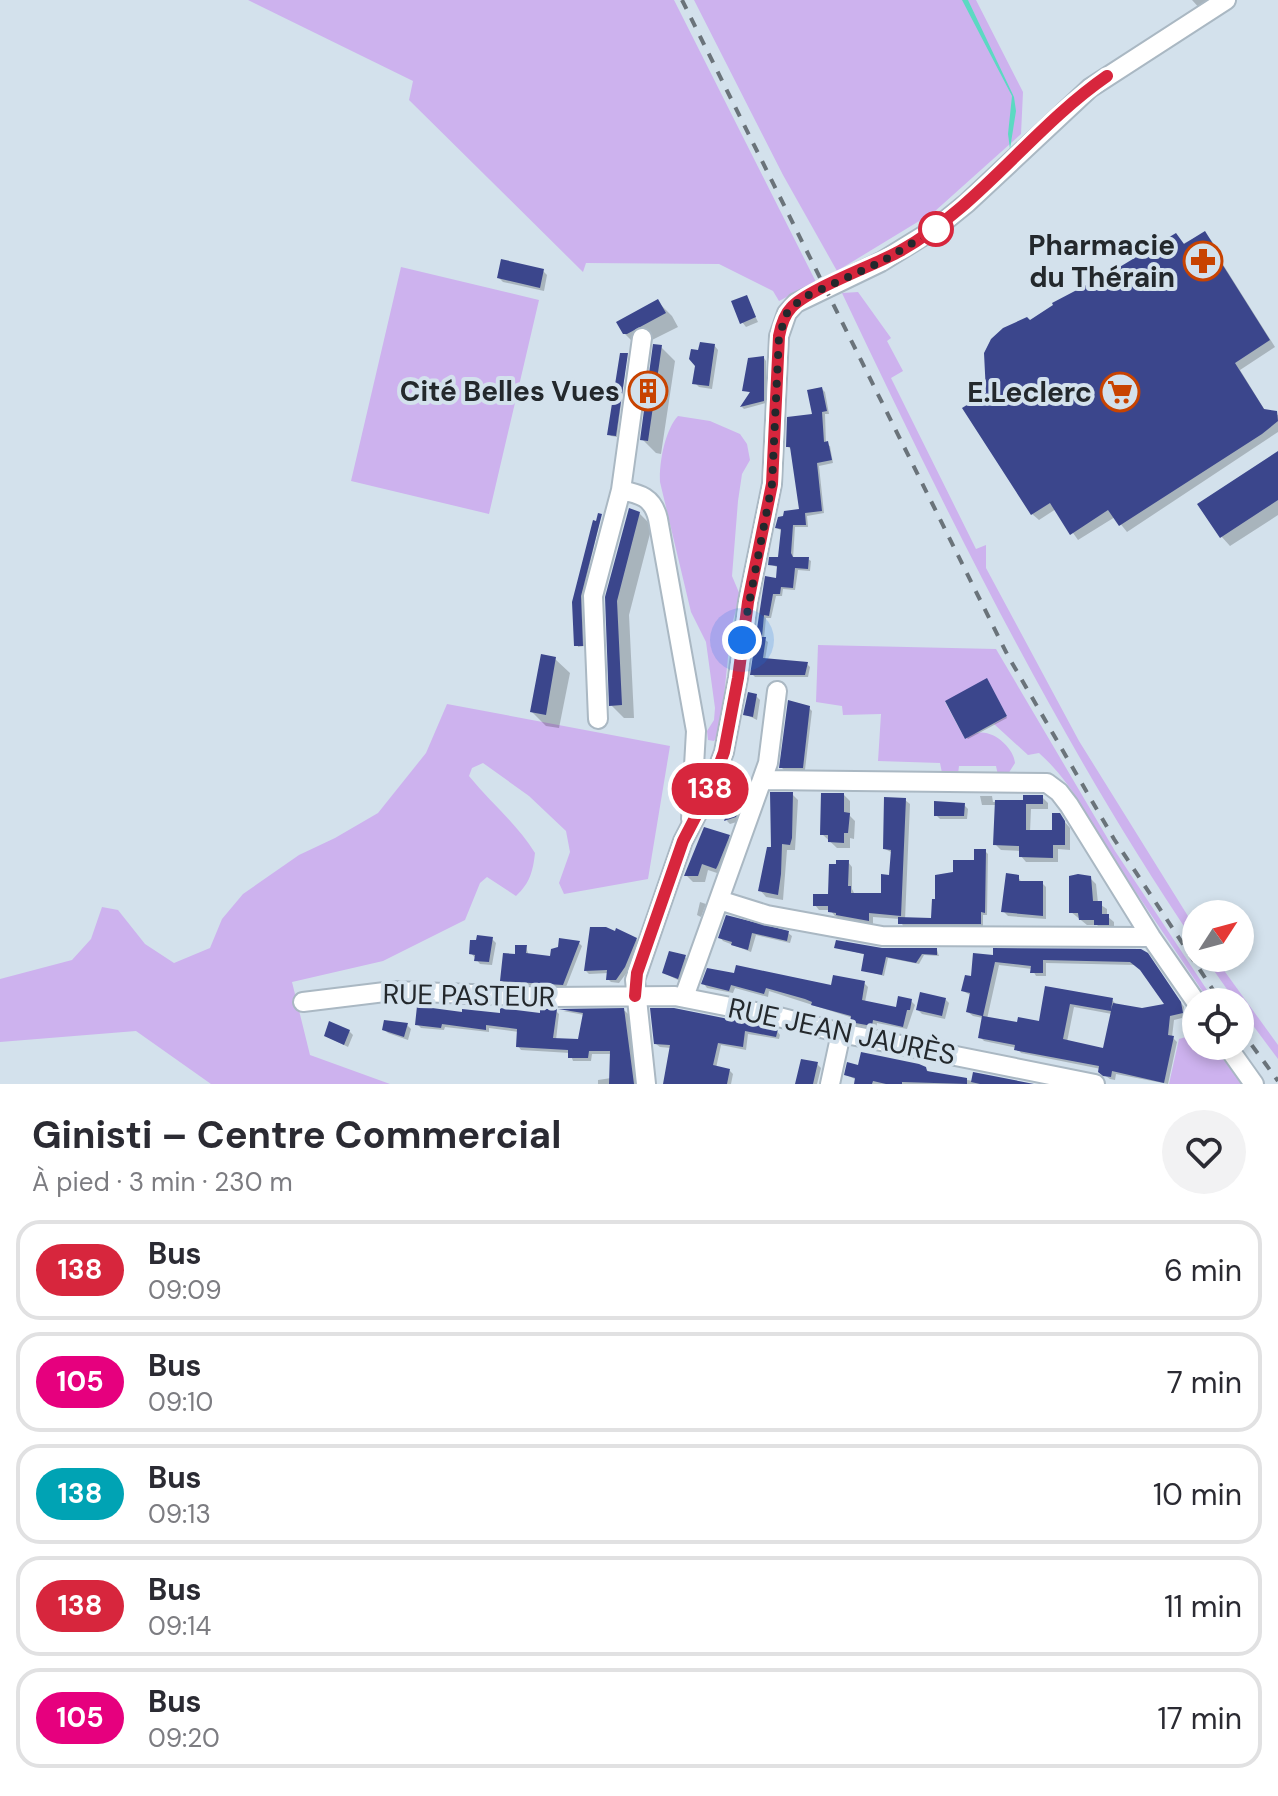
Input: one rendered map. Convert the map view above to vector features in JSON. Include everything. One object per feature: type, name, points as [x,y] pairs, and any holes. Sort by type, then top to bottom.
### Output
[{"type":"street","points":[[646,1084],[635,996],[637,973],[691,822],[720,764],[772,484],[779,336],[787,313],[802,298],[881,262],[947,221],[1071,105],[1107,76],[1226,0]]},
{"type":"street","points":[[598,719],[592,604],[621,490],[642,338]]},
{"type":"street","points":[[621,490],[645,496],[653,505],[658,519],[696,731],[691,822]]},
{"type":"street","points":[[684,997],[770,755],[777,691]]},
{"type":"street","points":[[762,780],[1042,782],[1053,786],[1069,805],[1186,988]]},
{"type":"street","points":[[719,900],[767,915],[882,936],[1151,937]]},
{"type":"street","name":"RUE PASTEUR","points":[[303,1002],[401,990],[550,997],[635,996]]},
{"type":"street","name":"RUE JEAN JAURÈS","points":[[635,996],[684,997],[841,1033],[1095,1084]]},
{"type":"street","points":[[830,1084],[841,1033]]},
{"type":"street","points":[[1237,1060],[1254,1084]]},
{"type":"shaded area","points":[[248,0],[674,0],[816,282],[779,301],[773,291],[719,264],[586,263],[583,272],[409,100],[413,81]]},
{"type":"shaded area","points":[[694,0],[976,0],[1023,92],[1021,134],[934,212],[837,271],[783,175]]},
{"type":"shaded area","points":[[962,0],[968,0],[1014,97],[1016,111],[1010,149],[1008,134],[1012,96]]},
{"type":"shaded area","points":[[401,267],[539,300],[489,514],[351,481]]},
{"type":"shaded area","points":[[858,292],[891,338],[887,341],[903,371],[891,378],[976,549],[986,545],[986,568],[1079,741],[1182,907],[1182,923],[1051,707],[922,460],[842,293]]},
{"type":"shaded area","points":[[678,416],[710,421],[740,434],[747,444],[750,460],[742,474],[732,576],[740,595],[731,628],[724,696],[718,735],[714,741],[708,740],[707,731],[714,720],[715,708],[706,642],[691,612],[660,482],[664,447]]},
{"type":"shaded area","points":[[818,645],[996,649],[1115,851],[1182,952],[1182,961],[1062,777],[1039,753],[1028,755],[994,724],[1007,716],[987,679],[945,702],[965,739],[976,733],[990,734],[1007,746],[1015,763],[1008,774],[998,775],[996,766],[959,766],[958,774],[942,773],[940,763],[878,761],[881,714],[843,715],[842,706],[816,702]]},
{"type":"shaded area","points":[[447,704],[670,746],[648,879],[564,894],[559,883],[570,852],[566,831],[529,796],[483,763],[472,768],[469,776],[535,853],[530,876],[521,891],[516,896],[487,877],[480,883],[465,920],[383,961],[292,982],[310,1055],[390,1084],[211,1084],[136,1031],[0,1042],[0,979],[72,960],[91,939],[102,907],[118,910],[145,944],[174,963],[210,948],[222,919],[243,894],[299,855],[378,813],[426,753]]},
{"type":"shaded area","points":[[1190,972],[1195,972],[1206,988],[1200,988]]},
{"type":"shaded area","points":[[1215,972],[1225,972],[1237,988],[1226,988]]},
{"type":"shaded area","points":[[1254,1012],[1278,1045],[1278,1059],[1254,1027]]},
{"type":"shaded area","points":[[1182,1038],[1182,1060],[1224,1060],[1242,1084],[1169,1084],[1179,1039]]},
{"type":"building","name":"E.Leclerc","points":[[1205,231],[1215,247],[1212,248],[1270,340],[1235,363],[1264,409],[1277,411],[1278,421],[1119,526],[1108,510],[1070,535],[1050,503],[1031,515],[962,408],[986,393],[984,353],[991,339],[1003,328],[1027,317],[1030,320],[1052,303],[1176,233],[1184,244]]},
{"type":"building","points":[[501,259],[544,269],[540,288],[497,278]]},
{"type":"building","points":[[747,295],[756,317],[740,324],[731,301]]},
{"type":"building","name":"Cité Belles Vues","points":[[658,299],[666,313],[623,334],[616,322]]},
{"type":"building","points":[[700,342],[715,344],[709,386],[692,384],[695,366],[689,359],[691,349],[698,350]]},
{"type":"building","points":[[653,344],[662,345],[648,441],[640,440]]},
{"type":"building","points":[[620,353],[628,353],[616,436],[607,435]]},
{"type":"building","points":[[764,356],[764,401],[740,407],[750,392],[742,391],[748,358]]},
{"type":"building","points":[[822,387],[827,411],[822,412],[824,442],[828,441],[832,460],[817,463],[822,511],[805,513],[806,525],[793,525],[791,553],[793,557],[809,557],[808,569],[795,568],[793,588],[781,587],[780,594],[773,594],[769,616],[764,615],[762,637],[766,637],[763,658],[808,662],[805,675],[750,675],[765,576],[776,578],[777,566],[768,565],[769,557],[778,557],[781,529],[775,528],[778,517],[783,516],[784,511],[799,509],[790,447],[786,447],[787,417],[812,414],[807,390]]},
{"type":"building","points":[[1278,451],[1278,500],[1220,538],[1197,504]]},
{"type":"building","points":[[629,508],[640,512],[617,601],[622,705],[609,706],[605,597]]},
{"type":"building","points":[[598,513],[602,514],[581,596],[583,646],[574,646],[572,602],[593,520],[596,521]]},
{"type":"building","points":[[541,654],[556,657],[546,715],[530,712]]},
{"type":"building","points":[[987,678],[1007,716],[965,739],[945,701]]},
{"type":"building","points":[[748,692],[757,694],[753,717],[743,715]]},
{"type":"building","points":[[788,700],[810,706],[803,768],[779,768]]},
{"type":"building","points":[[735,790],[745,793],[736,817],[724,821]]},
{"type":"building","points":[[770,792],[793,792],[792,838],[790,845],[782,844],[778,895],[758,891],[767,847],[771,847]]},
{"type":"building","points":[[821,793],[844,793],[844,812],[850,813],[844,843],[828,842],[828,835],[820,835]]},
{"type":"building","points":[[1023,795],[1043,795],[1043,804],[1026,804],[1026,830],[1052,830],[1052,813],[1060,813],[1065,821],[1065,845],[1053,845],[1053,858],[1019,857],[1019,846],[993,845],[995,800],[1023,800]]},
{"type":"building","points":[[884,797],[906,798],[901,916],[869,913],[869,921],[836,915],[828,912],[828,906],[813,906],[813,894],[828,894],[829,864],[836,864],[836,860],[849,860],[848,886],[851,886],[851,893],[881,893],[881,874],[889,875],[891,850],[883,849]]},
{"type":"building","points":[[934,801],[965,803],[964,816],[934,816]]},
{"type":"building","points":[[704,827],[730,835],[718,865],[716,869],[702,864],[698,876],[684,876]]},
{"type":"building","points":[[974,849],[986,849],[985,913],[981,912],[981,924],[898,924],[898,917],[931,918],[935,875],[953,872],[953,860],[974,860]]},
{"type":"building","points":[[1006,873],[1019,875],[1019,881],[1043,881],[1043,916],[1001,912]]},
{"type":"building","points":[[1069,876],[1091,876],[1093,901],[1102,901],[1102,914],[1109,914],[1109,925],[1094,925],[1094,920],[1079,920],[1078,913],[1069,913]]},
{"type":"building","points":[[726,915],[789,931],[787,941],[752,933],[748,950],[731,945],[732,942],[718,938]]},
{"type":"building","points":[[590,927],[606,927],[615,931],[616,928],[637,938],[616,980],[606,980],[607,970],[584,971]]},
{"type":"building","points":[[477,935],[493,937],[489,962],[474,961],[475,955],[469,954],[470,940],[476,940]]},
{"type":"building","points":[[559,938],[580,941],[563,985],[500,981],[503,953],[515,954],[515,945],[527,945],[526,953],[550,956],[551,949],[558,947]]},
{"type":"building","points":[[836,940],[882,948],[937,948],[937,955],[922,954],[916,963],[886,957],[882,975],[861,971],[864,954],[834,948]]},
{"type":"building","points":[[993,948],[1141,949],[1148,953],[1182,1008],[1182,1013],[1170,1016],[1168,1035],[1174,1036],[1164,1083],[1112,1071],[1111,1077],[1103,1076],[1098,1072],[1099,1066],[1014,1050],[1015,1045],[978,1038],[982,1016],[966,1012],[970,993],[961,991],[965,975],[971,976],[973,953],[993,955]],"holes":[[[1043,960],[1130,962],[1140,970],[1164,1004],[1142,1008],[1113,1003],[1111,1010],[1113,998],[1045,986],[1039,1021],[1018,1017],[1017,1022],[983,1016],[995,962],[1031,966],[1030,973],[1043,973]],[[1070,1004],[1111,1011],[1103,1048],[1063,1039]]]},
{"type":"building","points":[[669,951],[686,955],[678,979],[662,973]]},
{"type":"building","points":[[736,965],[831,985],[833,975],[865,981],[862,1000],[896,1007],[898,996],[912,999],[910,1010],[907,1010],[903,1027],[873,1020],[872,1026],[850,1022],[851,1016],[766,988],[764,994],[731,985],[729,991],[701,984],[707,968],[734,973]]},
{"type":"building","points":[[920,992],[946,998],[942,1016],[916,1010]]},
{"type":"building","points":[[417,1006],[500,1013],[500,1008],[540,1013],[540,1009],[557,1009],[553,1038],[578,1039],[583,1013],[558,1009],[624,1008],[634,1084],[609,1084],[610,1051],[589,1051],[588,1058],[568,1058],[568,1050],[516,1047],[517,1029],[486,1025],[486,1030],[442,1024],[441,1028],[415,1025]]},
{"type":"building","points":[[650,1008],[674,1008],[778,1029],[776,1037],[745,1031],[743,1047],[718,1043],[713,1065],[730,1069],[727,1084],[663,1084],[670,1045],[654,1044]]},
{"type":"building","points":[[384,1020],[408,1023],[404,1037],[382,1030]]},
{"type":"building","points":[[329,1021],[350,1030],[344,1045],[324,1036]]},
{"type":"building","points":[[861,1052],[919,1064],[927,1071],[967,1078],[967,1084],[886,1084],[873,1081],[872,1084],[854,1084],[855,1078],[844,1075],[847,1062],[858,1065]]},
{"type":"building","points":[[801,1059],[818,1062],[813,1084],[795,1084]]},
{"type":"building","points":[[973,1072],[1034,1084],[980,1084],[971,1082]]},
{"type":"railway","points":[[682,0],[1008,656],[1114,839],[1212,988]]},
{"type":"railway","points":[[1254,1048],[1278,1081]]},
{"type":"bus line","name":"138","points":[[635,996],[637,973],[683,841],[711,787],[724,752],[738,678],[743,628],[772,484],[779,336],[787,313],[802,298],[881,262],[947,221],[1071,105],[1107,76]]},
{"type":"place","name":"Pharmacie du Thérain","points":[[1203,261]]},
{"type":"place","name":"Cité Belles Vues","points":[[648,391]]},
{"type":"place","name":"E.Leclerc","points":[[1120,392]]},
{"type":"route","points":[[742,640],[772,484],[779,336],[787,313],[802,298],[881,262],[936,229]]}]
